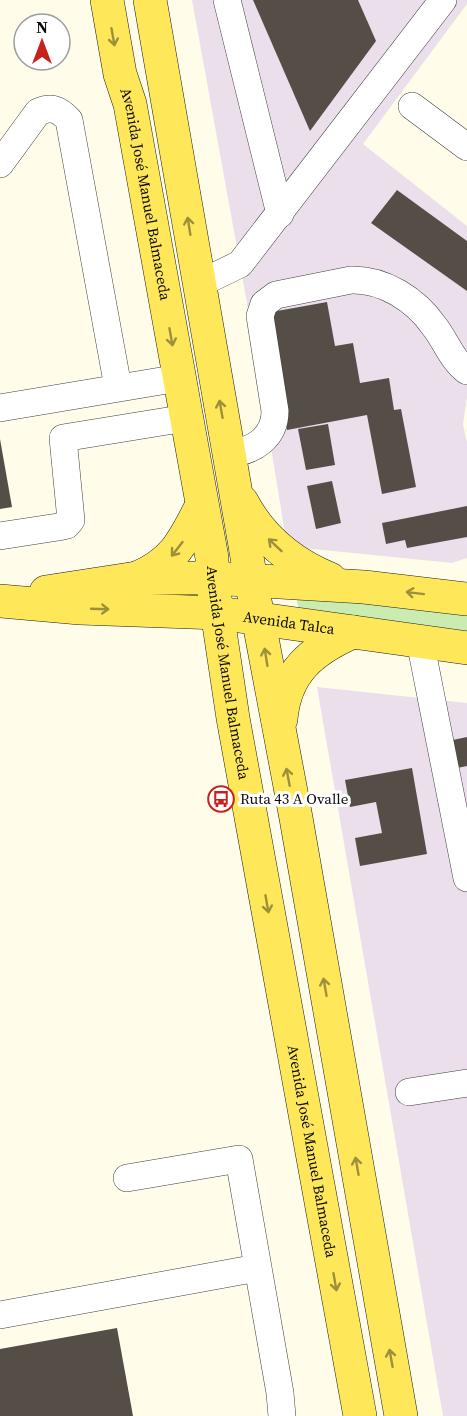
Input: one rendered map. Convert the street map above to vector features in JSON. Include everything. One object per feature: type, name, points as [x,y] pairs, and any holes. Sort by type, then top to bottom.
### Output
[{"type":"main road","name":"Avenida José Manuel Balmaceda","points":[[107,0],[120,74],[130,104],[212,558],[212,578],[224,665],[360,1416]]},
{"type":"main road","points":[[150,0],[236,488],[250,580],[280,735],[401,1416]]},
{"type":"main road","points":[[160,55],[169,0]]},
{"type":"main road","points":[[236,488],[254,522],[282,551],[304,567],[328,579],[364,587]]},
{"type":"main road","points":[[137,578],[163,564],[174,554],[183,542],[202,505]]},
{"type":"main road","name":"Avenida Talca","points":[[0,600],[137,578],[212,578],[364,587],[467,599]]},
{"type":"main road","name":"Avenida Talca","points":[[0,600],[80,608],[162,610],[258,617],[353,633],[467,648]]},
{"type":"main road","points":[[162,610],[189,628],[224,665]]},
{"type":"main road","points":[[280,735],[284,698],[289,683],[298,670],[323,647],[353,633]]},
{"type":"street","points":[[227,0],[280,214]]},
{"type":"street","points":[[199,284],[240,264],[443,0]]},
{"type":"street","points":[[412,106],[466,145]]},
{"type":"street","points":[[0,164],[38,112],[50,108],[57,110],[69,120],[118,387]]},
{"type":"street","points":[[229,453],[248,450],[256,446],[270,433],[273,424],[275,411],[260,316],[264,304],[276,295],[351,280],[372,281],[380,284],[404,297],[422,312],[435,326],[454,358],[467,371]]},
{"type":"street","points":[[0,408],[178,378]]},
{"type":"street","points":[[0,536],[67,525],[71,520],[63,438],[186,418]]},
{"type":"street","points":[[420,642],[467,878]]},
{"type":"street","points":[[409,1092],[467,1083]]},
{"type":"street","points":[[127,1178],[239,1159],[280,1393],[282,1416]]},
{"type":"street","points":[[0,1315],[257,1268]]},
{"type":"shaded area","points":[[192,0],[467,0],[467,4],[363,144],[467,226],[467,397],[463,424],[467,443],[467,558],[452,563],[303,548],[285,533],[247,303]]},
{"type":"shaded area","points":[[317,687],[467,703],[467,1416],[443,1416]]},
{"type":"green space","points":[[296,597],[467,612],[467,631],[299,611]]},
{"type":"building","points":[[253,0],[358,0],[376,41],[310,131]]},
{"type":"building","points":[[397,190],[467,241],[467,291],[371,223]]},
{"type":"building","points":[[327,302],[335,346],[353,343],[360,383],[389,378],[394,410],[401,409],[416,487],[382,494],[367,415],[287,430],[266,313]]},
{"type":"building","points":[[328,424],[335,465],[306,470],[298,429]]},
{"type":"building","points":[[0,439],[12,507],[0,509]]},
{"type":"building","points":[[332,481],[341,523],[316,529],[307,486]]},
{"type":"building","points":[[467,506],[467,537],[407,548],[405,540],[386,544],[382,523]]},
{"type":"building","points":[[467,737],[467,766],[452,769],[448,741]]},
{"type":"building","points":[[412,768],[427,854],[360,866],[355,838],[382,833],[376,802],[350,807],[345,780]]},
{"type":"building","points":[[117,1328],[133,1416],[0,1416],[0,1349]]},
{"type":"place","name":"Ruta 43 A Ovalle","points":[[221,799]]}]
